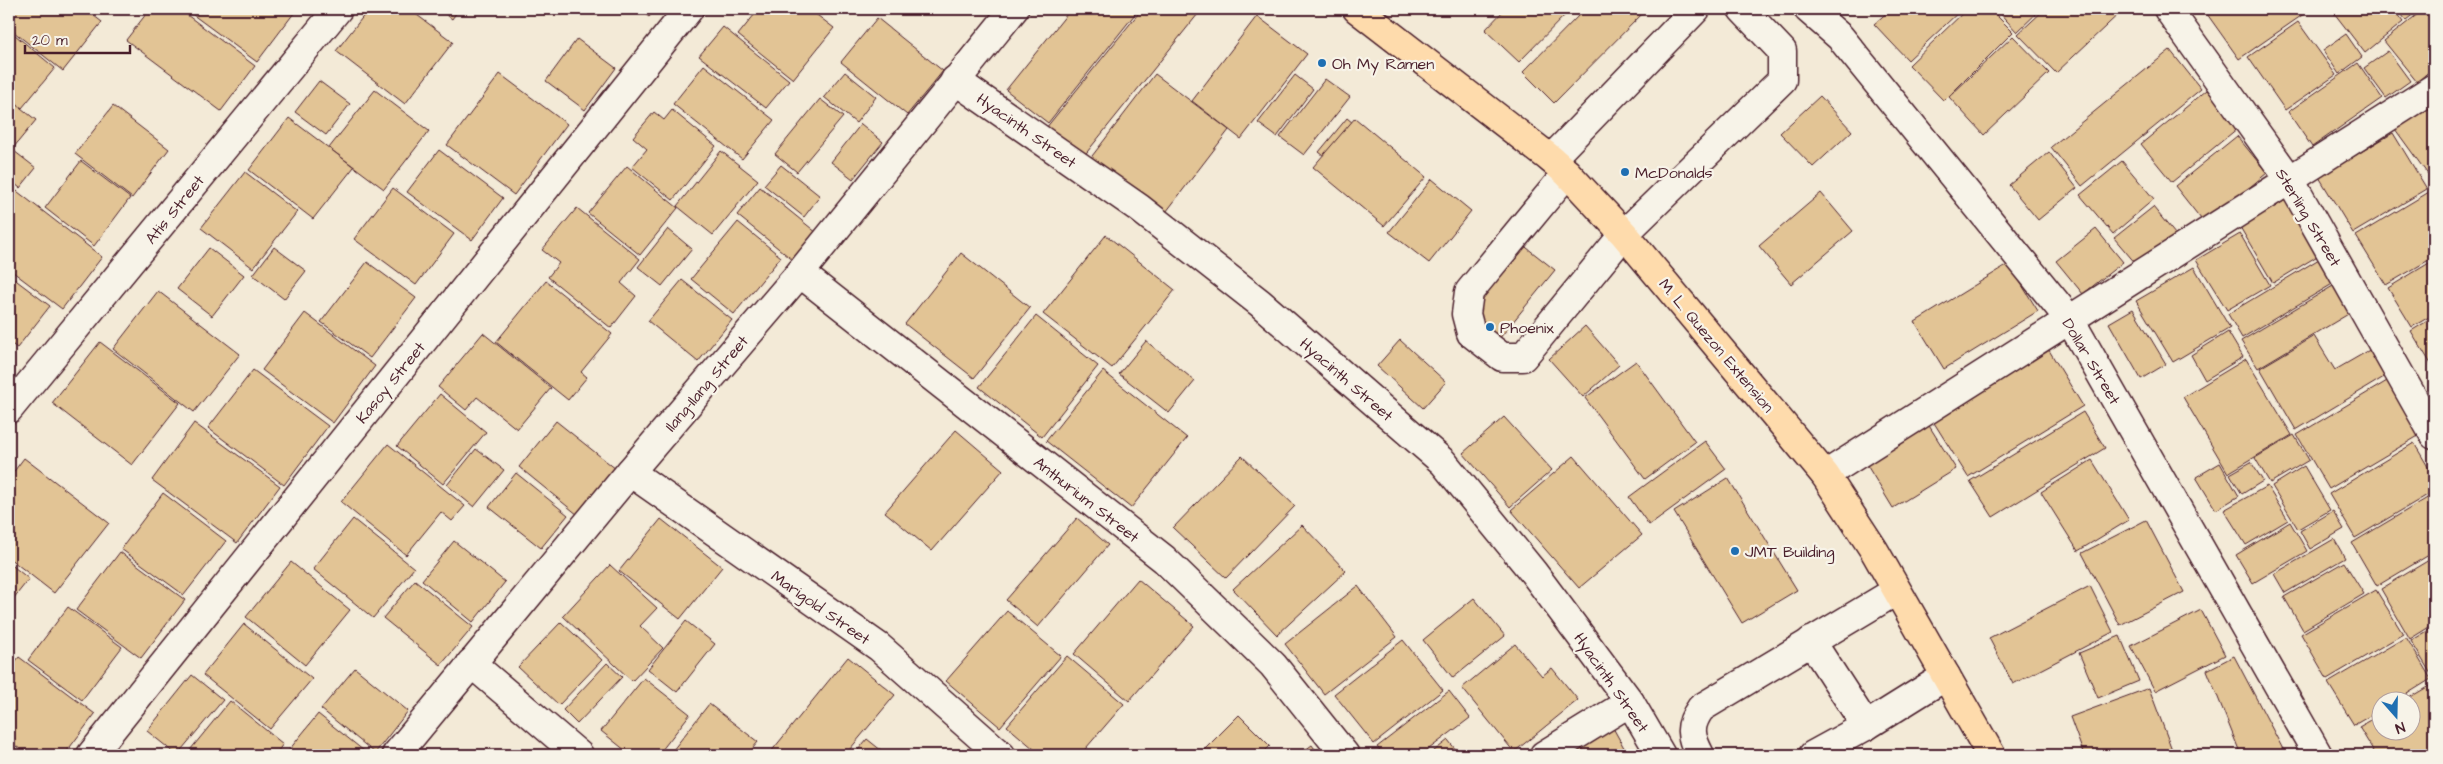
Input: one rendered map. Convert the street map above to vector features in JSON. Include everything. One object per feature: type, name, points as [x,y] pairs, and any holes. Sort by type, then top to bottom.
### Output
[{"type":"main road","name":"M. L. Quezon Extension","points":[[1357,9],[1559,166],[1624,234],[1825,475],[1874,550],[1991,755]]},
{"type":"street","name":"Atis Street","points":[[9,410],[338,9]]},
{"type":"street","name":"Kasoy Street","points":[[91,755],[689,9]]},
{"type":"street","name":"Ilang-Ilang Street","points":[[396,755],[630,472],[800,273],[1014,9]]},
{"type":"street","points":[[1696,9],[1559,166],[1469,292],[1466,314],[1471,332],[1502,357],[1523,357],[1624,234],[1782,80],[1782,52],[1742,9]]},
{"type":"street","name":"Dollar Street","points":[[1808,9],[1840,37],[2070,320],[2318,755]]},
{"type":"street","name":"Sterling Street","points":[[2168,9],[2290,180],[2434,435]]},
{"type":"street","name":"Hyacinth Street","points":[[955,80],[1138,208],[1260,303],[1443,462],[1533,572],[1630,702],[1661,755]]},
{"type":"street","points":[[1825,475],[2434,88]]},
{"type":"street","name":"Anthurium Street","points":[[800,273],[1164,559],[1273,665],[1344,755]]},
{"type":"street","name":"Marigold Street","points":[[630,472],[879,647],[1001,755]]},
{"type":"street","points":[[1700,755],[1692,740],[1692,721],[1701,708],[1896,591]]},
{"type":"street","points":[[1811,642],[1866,726]]},
{"type":"street","points":[[471,663],[579,755]]},
{"type":"street","points":[[1813,755],[1866,726],[1946,676]]},
{"type":"street","points":[[1544,755],[1630,702]]},
{"type":"building","points":[[9,9],[85,9],[102,22],[63,71],[9,28]]},
{"type":"building","points":[[150,9],[179,9],[255,66],[221,111],[126,40]]},
{"type":"building","points":[[185,9],[297,9],[257,62]]},
{"type":"building","points":[[369,9],[409,9],[453,42],[405,104],[336,51]]},
{"type":"building","points":[[439,9],[459,9],[452,19]]},
{"type":"building","points":[[639,9],[656,9],[649,17]]},
{"type":"building","points":[[759,9],[809,9],[834,28],[793,79],[738,35]]},
{"type":"building","points":[[1071,9],[1139,9],[1048,123],[1006,90]]},
{"type":"building","points":[[1142,9],[1202,9],[1083,157],[1046,128]]},
{"type":"building","points":[[1505,9],[1571,9],[1519,62],[1485,30]]},
{"type":"building","points":[[1585,9],[1647,9],[1554,103],[1523,72]]},
{"type":"building","points":[[1891,9],[1962,9],[1908,60],[1874,24]]},
{"type":"building","points":[[1967,9],[1990,9],[2013,32],[1944,101],[1909,65]]},
{"type":"building","points":[[1996,9],[2041,9],[2017,32]]},
{"type":"building","points":[[2045,9],[2124,9],[2056,73],[2018,34]]},
{"type":"building","points":[[2215,9],[2311,9],[2239,59],[2207,14]]},
{"type":"building","points":[[2331,9],[2393,9],[2403,22],[2365,53]]},
{"type":"building","points":[[2397,9],[2420,9],[2406,20]]},
{"type":"building","points":[[2424,9],[2434,9],[2434,67],[2417,82],[2384,41]]},
{"type":"building","points":[[1257,16],[1307,54],[1241,139],[1192,101]]},
{"type":"building","points":[[877,18],[943,71],[907,115],[841,62]]},
{"type":"building","points":[[2298,22],[2336,75],[2285,110],[2248,57]]},
{"type":"building","points":[[723,27],[789,80],[766,108],[699,56]]},
{"type":"building","points":[[9,30],[55,68],[22,108],[9,97]]},
{"type":"building","points":[[2346,34],[2362,57],[2339,74],[2323,50]]},
{"type":"building","points":[[2013,36],[2049,73],[1984,135],[1949,97]]},
{"type":"building","points":[[577,39],[616,68],[585,110],[546,81]]},
{"type":"building","points":[[2170,50],[2201,89],[2082,186],[2051,147]]},
{"type":"building","points":[[2388,51],[2410,81],[2386,98],[2364,68]]},
{"type":"building","points":[[2358,63],[2382,98],[2312,147],[2288,112]]},
{"type":"building","points":[[704,65],[774,120],[742,159],[673,104]]},
{"type":"building","points":[[845,72],[876,97],[856,123],[824,97]]},
{"type":"building","points":[[500,74],[567,124],[514,195],[447,145]]},
{"type":"building","points":[[1155,74],[1229,130],[1163,216],[1089,160]]},
{"type":"building","points":[[1295,75],[1313,89],[1277,137],[1258,123]]},
{"type":"building","points":[[1325,79],[1350,97],[1304,155],[1280,137]]},
{"type":"building","points":[[319,81],[350,104],[326,135],[295,112]]},
{"type":"building","points":[[375,90],[429,131],[384,189],[329,148]]},
{"type":"building","points":[[2207,90],[2238,128],[2172,182],[2141,144]]},
{"type":"building","points":[[1820,96],[1852,131],[1813,167],[1780,133]]},
{"type":"building","points":[[820,99],[843,117],[797,172],[775,154]]},
{"type":"building","points":[[2434,101],[2434,179],[2432,180],[2395,129]]},
{"type":"building","points":[[16,104],[36,120],[9,153],[9,112]]},
{"type":"building","points":[[113,106],[169,149],[132,198],[75,154]]},
{"type":"building","points":[[672,110],[716,146],[673,200],[632,167],[647,149],[633,137],[654,112],[664,120]]},
{"type":"building","points":[[289,118],[354,167],[313,219],[249,170]]},
{"type":"building","points":[[1347,118],[1366,134],[1338,167],[1319,152]]},
{"type":"building","points":[[1355,118],[1426,177],[1384,226],[1313,167]]},
{"type":"building","points":[[861,124],[883,142],[853,179],[831,162]]},
{"type":"building","points":[[2393,133],[2427,189],[2353,233],[2319,177]]},
{"type":"building","points":[[2237,136],[2267,173],[2205,224],[2175,186]]},
{"type":"building","points":[[439,150],[503,198],[472,240],[407,192]]},
{"type":"building","points":[[14,151],[36,168],[20,188],[9,179],[9,157]]},
{"type":"building","points":[[721,151],[758,180],[713,235],[677,206]]},
{"type":"building","points":[[2049,152],[2077,188],[2038,220],[2009,185]]},
{"type":"building","points":[[81,161],[130,198],[94,246],[45,208]]},
{"type":"building","points":[[2122,161],[2154,199],[2113,234],[2080,195]]},
{"type":"building","points":[[781,165],[820,196],[804,217],[764,185]]},
{"type":"building","points":[[627,166],[678,208],[640,255],[588,213]]},
{"type":"building","points":[[245,172],[297,212],[253,268],[201,228]]},
{"type":"building","points":[[1432,179],[1471,211],[1429,263],[1389,232]]},
{"type":"building","points":[[9,185],[102,257],[62,309],[9,269]]},
{"type":"building","points":[[760,187],[817,233],[794,261],[737,215]]},
{"type":"building","points":[[393,188],[454,234],[416,285],[354,239]]},
{"type":"building","points":[[2434,189],[2434,257],[2386,285],[2356,236]]},
{"type":"building","points":[[1821,193],[1853,231],[1791,284],[1759,246]]},
{"type":"building","points":[[2291,197],[2324,252],[2273,283],[2240,227]]},
{"type":"building","points":[[2153,207],[2180,240],[2142,271],[2114,238]]},
{"type":"building","points":[[577,208],[640,259],[621,283],[636,296],[611,328],[548,277],[559,263],[542,250]]},
{"type":"building","points":[[738,222],[781,257],[734,314],[691,279]]},
{"type":"building","points":[[668,229],[692,249],[662,286],[638,267]]},
{"type":"building","points":[[2096,229],[2123,262],[2083,294],[2056,261]]},
{"type":"building","points":[[2240,234],[2270,285],[2227,310],[2196,260]]},
{"type":"building","points":[[1106,235],[1175,290],[1112,368],[1043,314]]},
{"type":"building","points":[[1522,244],[1555,270],[1499,339],[1466,313]]},
{"type":"building","points":[[274,247],[306,271],[284,299],[253,275]]},
{"type":"building","points":[[209,248],[244,275],[212,316],[177,289]]},
{"type":"building","points":[[961,253],[1030,308],[974,378],[905,324]]},
{"type":"building","points":[[2324,256],[2339,280],[2242,338],[2228,314]]},
{"type":"building","points":[[2434,260],[2434,314],[2412,327],[2388,288]]},
{"type":"building","points":[[367,262],[416,298],[370,358],[321,322]]},
{"type":"building","points":[[2009,264],[2038,311],[1944,369],[1915,322]]},
{"type":"building","points":[[2194,267],[2230,328],[2173,362],[2136,301]]},
{"type":"building","points":[[9,275],[50,306],[17,348],[9,342]]},
{"type":"building","points":[[682,280],[732,320],[698,362],[648,321]]},
{"type":"building","points":[[546,281],[612,334],[581,372],[587,377],[568,400],[496,342]]},
{"type":"building","points":[[2333,286],[2350,313],[2258,368],[2241,341]]},
{"type":"building","points":[[158,291],[240,354],[194,412],[113,349]]},
{"type":"building","points":[[2133,309],[2166,364],[2141,379],[2109,323]]},
{"type":"building","points":[[305,313],[375,366],[333,423],[262,370]]},
{"type":"building","points":[[1036,316],[1098,366],[1042,437],[979,387]]},
{"type":"building","points":[[2434,317],[2434,369],[2411,331]]},
{"type":"building","points":[[1585,326],[1619,365],[1583,397],[1549,359]]},
{"type":"building","points":[[2228,332],[2243,357],[2205,380],[2191,355]]},
{"type":"building","points":[[483,333],[551,388],[517,429],[477,397],[466,410],[438,387]]},
{"type":"building","points":[[2314,336],[2335,370],[2373,348],[2389,374],[2296,430],[2260,368]]},
{"type":"building","points":[[1400,340],[1446,382],[1423,408],[1377,366]]},
{"type":"building","points":[[1146,341],[1195,381],[1169,413],[1119,374]]},
{"type":"building","points":[[100,342],[180,403],[132,465],[52,403]]},
{"type":"building","points":[[2047,347],[2083,406],[1968,477],[1931,418]]},
{"type":"building","points":[[2246,359],[2292,435],[2228,473],[2183,397]]},
{"type":"building","points":[[1636,361],[1695,442],[1645,479],[1585,398]]},
{"type":"building","points":[[253,370],[328,426],[284,485],[208,428]]},
{"type":"building","points":[[1103,371],[1187,438],[1131,508],[1046,441]]},
{"type":"building","points":[[2392,378],[2425,432],[2329,489],[2297,435]]},
{"type":"building","points":[[440,394],[486,432],[443,484],[397,446]]},
{"type":"building","points":[[2083,412],[2105,448],[1993,517],[1970,481]]},
{"type":"building","points":[[1504,417],[1552,470],[1510,507],[1463,453]]},
{"type":"building","points":[[556,421],[616,469],[578,515],[519,467]]},
{"type":"building","points":[[194,423],[280,486],[237,543],[152,480]]},
{"type":"building","points":[[1928,424],[1956,469],[1893,508],[1865,462]]},
{"type":"building","points":[[956,430],[1003,470],[932,551],[885,512]]},
{"type":"building","points":[[2294,435],[2309,460],[2270,483],[2255,458]]},
{"type":"building","points":[[1705,441],[1726,469],[1649,525],[1629,497]]},
{"type":"building","points":[[2414,443],[2434,477],[2434,491],[2355,538],[2329,494]]},
{"type":"building","points":[[388,444],[465,506],[452,521],[441,512],[406,555],[341,502]]},
{"type":"building","points":[[476,449],[504,470],[474,507],[447,485]]},
{"type":"building","points":[[1242,456],[1295,506],[1226,578],[1173,528]]},
{"type":"building","points":[[1574,456],[1642,535],[1579,588],[1511,510]]},
{"type":"building","points":[[24,458],[109,523],[54,593],[9,558],[9,478]]},
{"type":"building","points":[[2092,460],[2129,520],[2078,551],[2041,492]]},
{"type":"building","points":[[2251,462],[2263,481],[2242,494],[2230,474]]},
{"type":"building","points":[[2220,463],[2239,496],[2216,510],[2196,477]]},
{"type":"building","points":[[2304,466],[2330,510],[2298,529],[2272,486]]},
{"type":"building","points":[[516,473],[568,515],[541,548],[489,507]]},
{"type":"building","name":"JMT Building","points":[[1728,478],[1797,590],[1742,623],[1674,512]]},
{"type":"building","points":[[2267,486],[2288,520],[2246,545],[2224,510]]},
{"type":"building","points":[[163,493],[226,541],[184,595],[121,549]]},
{"type":"building","points":[[2434,494],[2434,552],[2377,586],[2352,543]]},
{"type":"building","points":[[2333,511],[2344,529],[2310,549],[2300,531]]},
{"type":"building","points":[[1077,518],[1108,545],[1038,627],[1006,600]]},
{"type":"building","points":[[353,519],[414,568],[373,618],[313,569]]},
{"type":"building","points":[[661,519],[722,567],[680,619],[619,571]]},
{"type":"building","points":[[2146,520],[2184,592],[2120,625],[2082,553]]},
{"type":"building","points":[[2290,522],[2307,551],[2253,583],[2236,555]]},
{"type":"building","points":[[1302,525],[1346,571],[1277,635],[1233,589]]},
{"type":"building","points":[[2334,539],[2345,558],[2285,593],[2274,574]]},
{"type":"building","points":[[454,541],[505,582],[473,622],[422,580]]},
{"type":"building","points":[[120,552],[185,600],[141,658],[76,610]]},
{"type":"building","points":[[2434,557],[2434,624],[2410,639],[2381,589]]},
{"type":"building","points":[[291,562],[350,610],[305,665],[246,617]]},
{"type":"building","points":[[2344,562],[2364,594],[2303,630],[2284,597]]},
{"type":"building","points":[[9,563],[29,579],[9,604]]},
{"type":"building","points":[[610,565],[657,608],[640,626],[663,648],[632,681],[563,616]]},
{"type":"building","points":[[1138,579],[1194,626],[1129,701],[1074,654]]},
{"type":"building","points":[[415,580],[473,627],[441,665],[383,618]]},
{"type":"building","points":[[1358,586],[1397,637],[1324,694],[1285,644]]},
{"type":"building","points":[[2090,586],[2113,632],[2013,684],[1989,638]]},
{"type":"building","points":[[2376,590],[2403,634],[2327,679],[2301,634]]},
{"type":"building","points":[[1474,598],[1505,636],[1453,678],[1423,640]]},
{"type":"building","points":[[68,607],[122,647],[82,700],[28,660]]},
{"type":"building","points":[[2201,610],[2225,655],[2155,691],[2131,646]]},
{"type":"building","points":[[1007,611],[1061,656],[1000,727],[946,681]]},
{"type":"building","points":[[686,621],[715,644],[677,692],[648,669]]},
{"type":"building","points":[[561,622],[602,660],[559,705],[518,667]]},
{"type":"building","points":[[244,624],[312,679],[270,729],[203,675]]},
{"type":"building","points":[[2434,627],[2434,679],[2411,641]]},
{"type":"building","points":[[2120,636],[2139,681],[2098,698],[2079,653]]},
{"type":"building","points":[[2406,637],[2431,679],[2410,692],[2370,692],[2370,716],[2354,725],[2328,683]]},
{"type":"building","points":[[1403,640],[1443,690],[1374,744],[1334,694]]},
{"type":"building","points":[[1515,644],[1542,676],[1552,668],[1578,700],[1514,752],[1462,688]]},
{"type":"building","points":[[1067,656],[1124,704],[1080,755],[1041,755],[1007,726]]},
{"type":"building","points":[[2234,656],[2286,755],[2241,755],[2207,670]]},
{"type":"building","points":[[19,657],[95,714],[64,755],[28,755],[9,741],[9,670]]},
{"type":"building","points":[[848,657],[895,695],[845,755],[773,755],[770,753]]},
{"type":"building","points":[[607,663],[622,677],[577,724],[563,710]]},
{"type":"building","points":[[355,668],[408,711],[375,753],[321,709]]},
{"type":"building","points":[[192,675],[223,700],[177,755],[147,731]]},
{"type":"building","points":[[644,678],[690,714],[658,755],[631,755],[601,731]]},
{"type":"building","points":[[2429,686],[2434,695],[2434,745],[2418,755],[2376,755],[2359,727],[2370,721],[2370,742],[2420,742],[2419,692]]},
{"type":"building","points":[[2149,688],[2174,755],[2084,755],[2070,717]]},
{"type":"building","points":[[1449,691],[1470,718],[1421,755],[1384,755],[1377,747]]},
{"type":"building","points":[[230,701],[283,744],[275,755],[186,755]]},
{"type":"building","points":[[709,704],[758,742],[747,755],[669,755]]},
{"type":"building","points":[[318,714],[369,755],[285,755]]},
{"type":"building","points":[[1239,715],[1270,746],[1261,755],[1199,755]]},
{"type":"building","points":[[1612,726],[1628,755],[1560,755]]},
{"type":"building","points":[[867,739],[887,755],[854,755]]},
{"type":"building","points":[[1448,740],[1460,755],[1429,755]]},
{"type":"building","points":[[1312,745],[1319,755],[1298,755]]},
{"type":"place","name":"Oh My Ramen","points":[[1322,63]]},
{"type":"place","name":"McDonalds","points":[[1625,172]]},
{"type":"place","name":"Phoenix","points":[[1490,327]]},
{"type":"place","name":"JMT Building","points":[[1735,551]]}]
